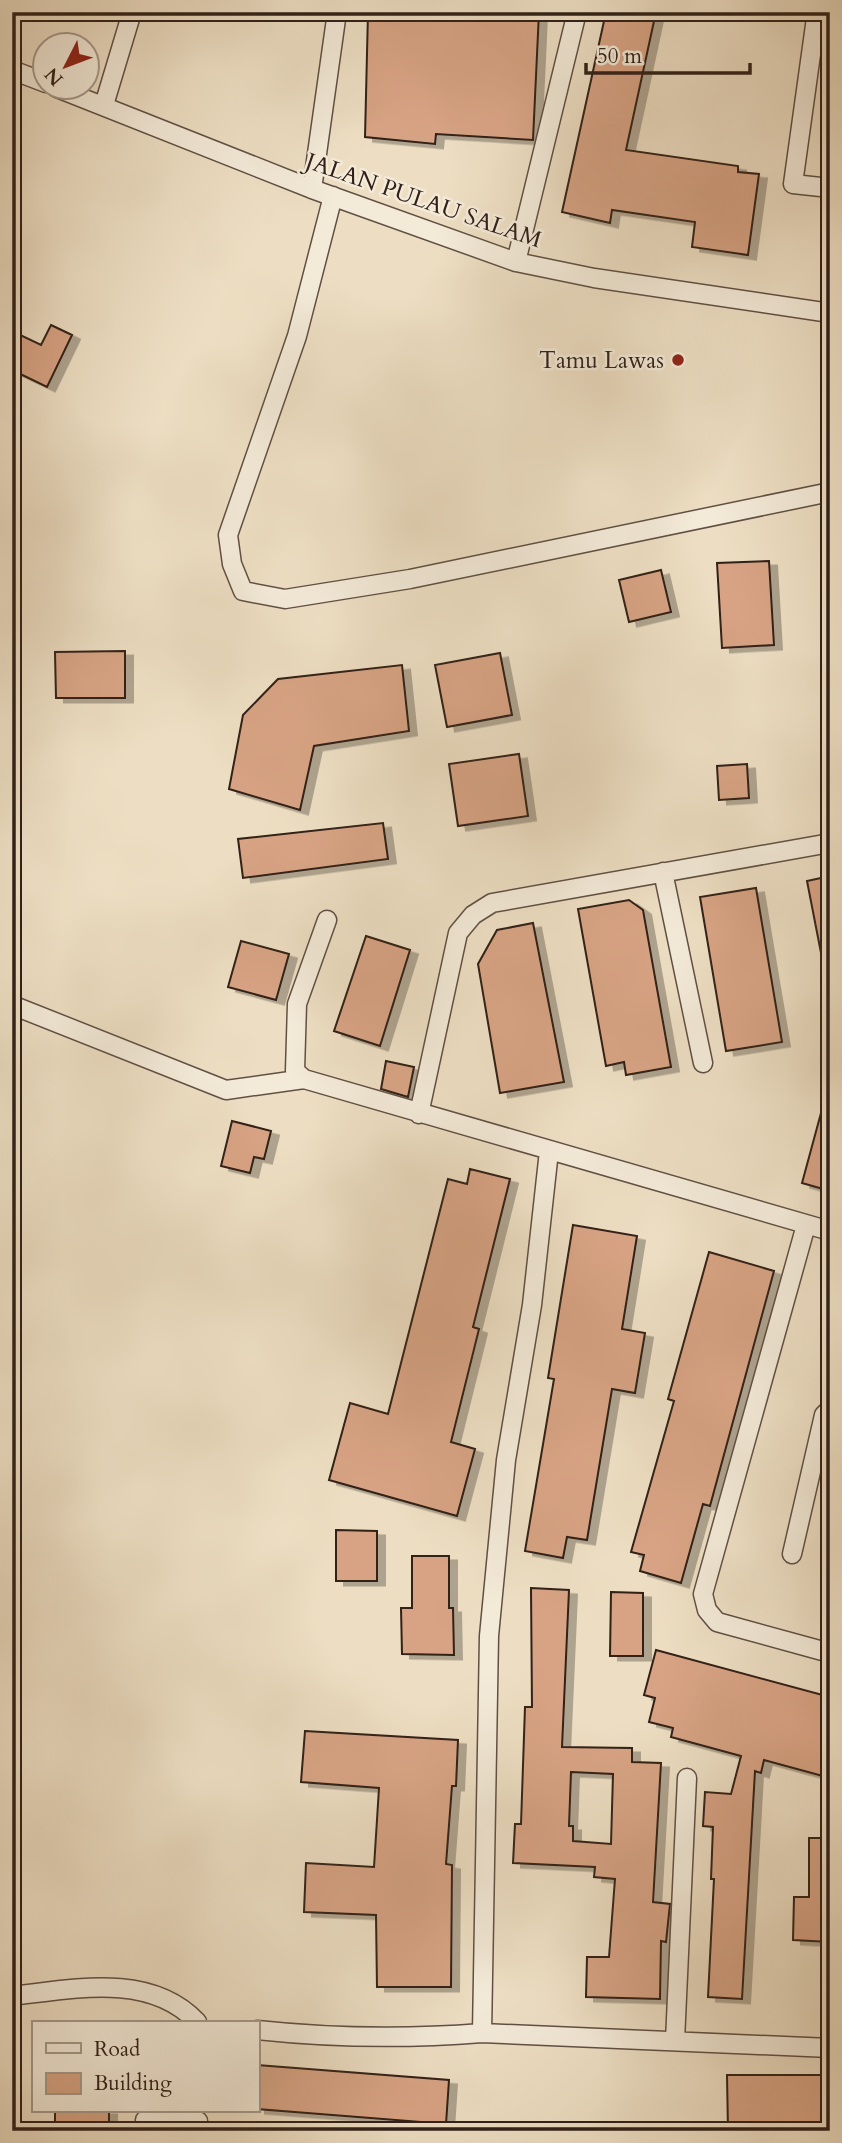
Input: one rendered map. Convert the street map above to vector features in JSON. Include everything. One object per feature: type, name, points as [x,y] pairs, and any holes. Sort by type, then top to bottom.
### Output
[{"type":"street","points":[[104,105],[132,12]]},
{"type":"street","points":[[312,189],[337,12]]},
{"type":"street","points":[[516,262],[577,12]]},
{"type":"street","points":[[830,21],[816,18],[793,184],[830,188]]},
{"type":"street","points":[[12,70],[32,78]]},
{"type":"street","name":"JALAN PULAU SALAM","points":[[96,102],[312,189],[516,262],[594,278],[829,313]]},
{"type":"street","points":[[333,196],[296,336],[228,535],[232,564],[243,591],[285,599],[410,579],[830,492]]},
{"type":"street","points":[[419,1114],[458,933],[473,915],[492,902],[830,843]]},
{"type":"street","points":[[663,872],[703,1062]]},
{"type":"street","points":[[327,920],[297,1004],[295,1071],[304,1079],[830,1231]]},
{"type":"street","points":[[12,1005],[226,1090],[304,1079]]},
{"type":"street","points":[[482,2033],[489,1636],[506,1460],[532,1306],[549,1151]]},
{"type":"street","points":[[806,1225],[703,1594],[707,1610],[717,1622],[830,1653]]},
{"type":"street","points":[[792,1554],[824,1415],[830,1409]]},
{"type":"street","points":[[674,2041],[687,1778]]},
{"type":"street","points":[[12,1997],[103,1986],[180,2004],[196,2021]]},
{"type":"street","points":[[259,2030],[299,2034],[429,2037],[482,2033],[830,2048]]},
{"type":"street","points":[[145,2120],[198,2121]]},
{"type":"building","points":[[368,12],[539,12],[533,140],[436,134],[435,144],[365,137]]},
{"type":"building","points":[[606,12],[656,12],[626,150],[738,166],[738,172],[759,174],[748,255],[692,247],[695,222],[612,210],[610,223],[562,212]]},
{"type":"building","points":[[51,325],[72,335],[47,387],[12,370],[12,331],[41,345]]},
{"type":"building","points":[[769,561],[774,645],[722,648],[717,563]]},
{"type":"building","points":[[661,570],[671,612],[629,622],[619,580]]},
{"type":"building","points":[[125,651],[125,698],[56,698],[55,652]]},
{"type":"building","points":[[500,653],[512,715],[447,727],[435,665]]},
{"type":"building","points":[[402,665],[409,731],[314,746],[300,810],[229,789],[243,715],[278,679]]},
{"type":"building","points":[[519,754],[528,816],[458,826],[449,764]]},
{"type":"building","points":[[747,764],[749,798],[719,800],[717,766]]},
{"type":"building","points":[[383,823],[388,859],[243,878],[238,839]]},
{"type":"building","points":[[830,876],[830,952],[821,953],[807,881]]},
{"type":"building","points":[[756,888],[782,1042],[726,1051],[700,897]]},
{"type":"building","points":[[629,900],[643,910],[671,1067],[626,1075],[624,1062],[606,1066],[578,909]]},
{"type":"building","points":[[533,923],[564,1082],[500,1093],[478,964],[497,930]]},
{"type":"building","points":[[366,936],[410,950],[380,1046],[334,1031]]},
{"type":"building","points":[[241,941],[289,954],[276,1000],[228,987]]},
{"type":"building","points":[[386,1061],[414,1067],[408,1097],[381,1089]]},
{"type":"building","points":[[824,1102],[830,1103],[830,1191],[802,1183]]},
{"type":"building","points":[[232,1121],[271,1131],[264,1159],[254,1157],[250,1173],[221,1166]]},
{"type":"building","points":[[470,1169],[510,1179],[473,1327],[479,1329],[451,1442],[475,1449],[457,1516],[329,1480],[350,1403],[388,1414],[448,1179],[467,1184]]},
{"type":"building","points":[[573,1225],[637,1236],[622,1329],[645,1333],[635,1393],[612,1389],[587,1540],[567,1537],[563,1558],[525,1551],[554,1379],[548,1378]]},
{"type":"building","points":[[709,1252],[774,1271],[710,1506],[703,1504],[681,1583],[640,1571],[644,1555],[631,1552],[674,1401],[668,1399]]},
{"type":"building","points":[[336,1530],[377,1531],[377,1581],[336,1581]]},
{"type":"building","points":[[412,1556],[449,1556],[449,1608],[453,1608],[454,1655],[402,1654],[401,1608],[412,1608]]},
{"type":"building","points":[[531,1588],[569,1590],[562,1747],[632,1748],[632,1762],[661,1763],[653,1902],[670,1904],[666,1942],[661,1941],[660,1999],[586,1997],[587,1957],[609,1957],[615,1879],[594,1877],[595,1867],[513,1863],[515,1824],[521,1824],[525,1707],[532,1707]],"holes":[[[571,1772],[613,1774],[611,1844],[573,1841],[573,1826],[569,1826]]]},
{"type":"building","points":[[611,1592],[643,1593],[643,1656],[610,1656]]},
{"type":"building","points":[[656,1650],[830,1697],[830,1778],[764,1760],[761,1773],[755,1771],[742,1999],[708,1997],[714,1879],[711,1879],[713,1827],[703,1826],[705,1792],[731,1794],[741,1756],[671,1737],[673,1728],[649,1722],[655,1698],[644,1695]]},
{"type":"building","points":[[305,1731],[458,1740],[456,1786],[452,1786],[446,1864],[452,1865],[451,1987],[377,1987],[376,1915],[304,1912],[306,1863],[374,1867],[379,1788],[301,1782]]},
{"type":"building","points":[[809,1838],[830,1838],[830,1942],[793,1940],[794,1897],[809,1897]]},
{"type":"building","points":[[259,2065],[449,2080],[446,2124],[259,2109]]},
{"type":"building","points":[[727,2075],[830,2075],[830,2131],[728,2131]]},
{"type":"building","points":[[55,2112],[109,2112],[109,2131],[55,2131]]},
{"type":"place","name":"Tamu Lawas","points":[[678,360]]}]
